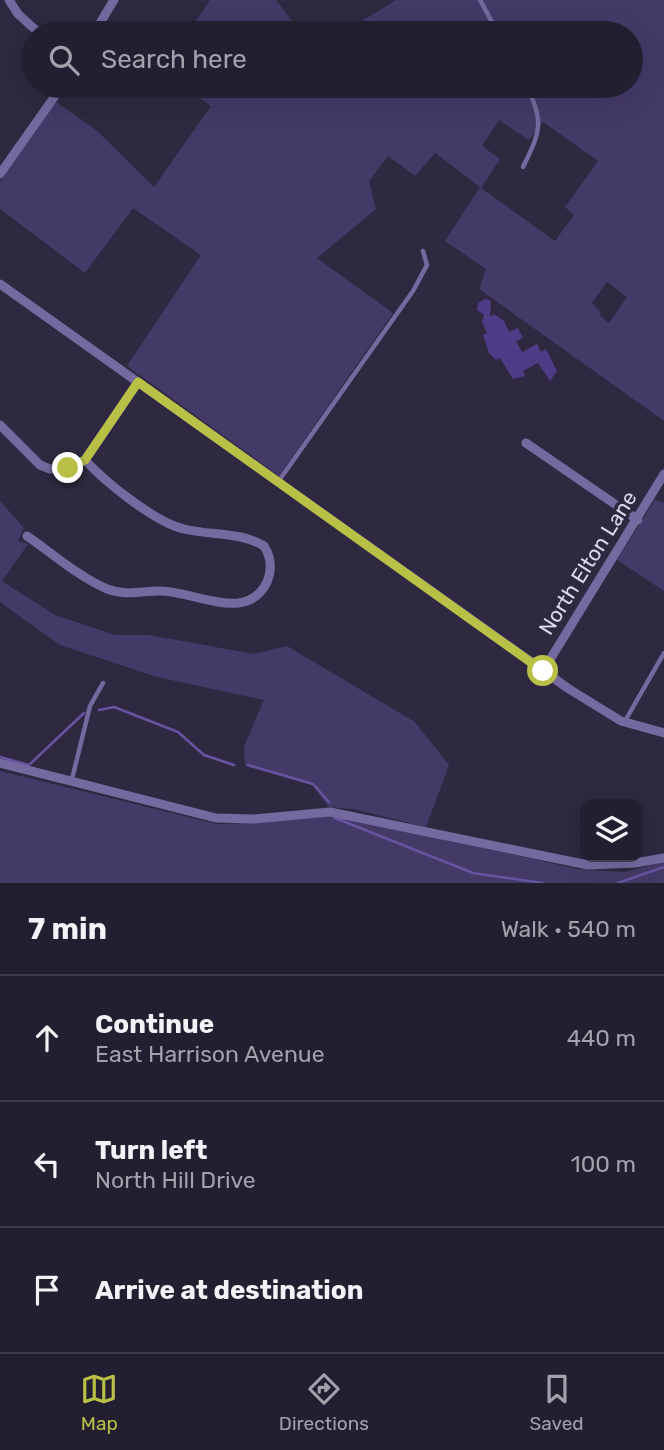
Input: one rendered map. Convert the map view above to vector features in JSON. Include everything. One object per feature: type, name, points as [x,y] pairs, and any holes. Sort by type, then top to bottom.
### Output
[{"type":"street","points":[[9,0],[26,21]]},
{"type":"street","points":[[101,21],[114,0]]},
{"type":"street","points":[[0,174],[54,98]]},
{"type":"street","points":[[0,284],[543,671],[625,722],[664,733]]},
{"type":"street","points":[[0,425],[40,465],[50,470],[68,468],[85,460],[138,382]]},
{"type":"street","points":[[526,443],[638,520]]},
{"type":"street","points":[[27,536],[107,589],[139,593],[168,592],[238,604],[250,602],[259,594],[269,578],[270,563],[264,546],[235,534],[183,529],[167,522],[120,491],[85,460]]},
{"type":"street","name":"North Elton Lane","points":[[543,671],[664,474]]},
{"type":"street","points":[[0,763],[72,779],[216,818],[253,819],[330,812],[589,865],[635,863],[664,858]]},
{"type":"lane","points":[[480,0],[491,21]]},
{"type":"lane","points":[[523,167],[539,130],[539,110],[532,98]]},
{"type":"lane","points":[[278,483],[324,422],[368,352],[413,291],[427,265],[423,251]]},
{"type":"lane","points":[[625,722],[664,653]]},
{"type":"lane","points":[[72,779],[90,706],[103,683]]},
{"type":"shaded area","points":[[210,0],[276,0],[292,21],[196,21]]},
{"type":"shaded area","points":[[396,0],[664,0],[664,421],[479,289],[486,269],[445,241],[480,187],[435,153],[415,176],[388,156],[369,181],[376,209],[317,258],[393,313],[279,476],[127,366],[201,255],[133,208],[85,273],[0,209],[0,182],[56,102],[96,130],[154,187],[211,106],[200,98],[643,98],[643,21],[362,21]],"holes":[[[499,120],[529,140],[543,122],[598,161],[565,207],[574,215],[555,241],[481,188],[500,159],[482,146]],[[607,282],[627,297],[609,323],[600,316],[601,313],[592,303]]]},
{"type":"shaded area","points":[[655,500],[664,503],[664,591],[617,560]]},
{"type":"shaded area","points":[[0,501],[24,528],[18,541],[28,544],[2,581],[55,615],[115,635],[149,635],[254,654],[287,646],[415,722],[449,765],[426,827],[353,809],[329,807],[312,785],[245,766],[244,746],[264,700],[157,677],[60,645],[0,602]]},
{"type":"shaded area","points":[[0,771],[217,824],[316,817],[349,818],[578,869],[624,872],[664,862],[664,883],[0,883]]},
{"type":"building","points":[[485,299],[491,301],[490,317],[494,314],[504,321],[509,332],[518,328],[523,338],[516,341],[522,352],[537,344],[541,352],[546,349],[557,371],[550,381],[538,363],[523,371],[525,376],[513,379],[500,358],[496,360],[489,353],[483,335],[487,333],[482,322],[484,315],[477,310],[478,303]]},
{"type":"waterway","points":[[99,710],[114,707],[178,732],[204,755],[234,765]]},
{"type":"waterway","points":[[0,757],[29,765],[84,713]]},
{"type":"waterway","points":[[248,765],[313,784],[329,802]]},
{"type":"waterway","points":[[335,818],[473,873],[542,883]]},
{"type":"waterway","points":[[618,883],[664,867]]},
{"type":"route","points":[[68,468],[85,460],[138,382],[543,671]]}]
